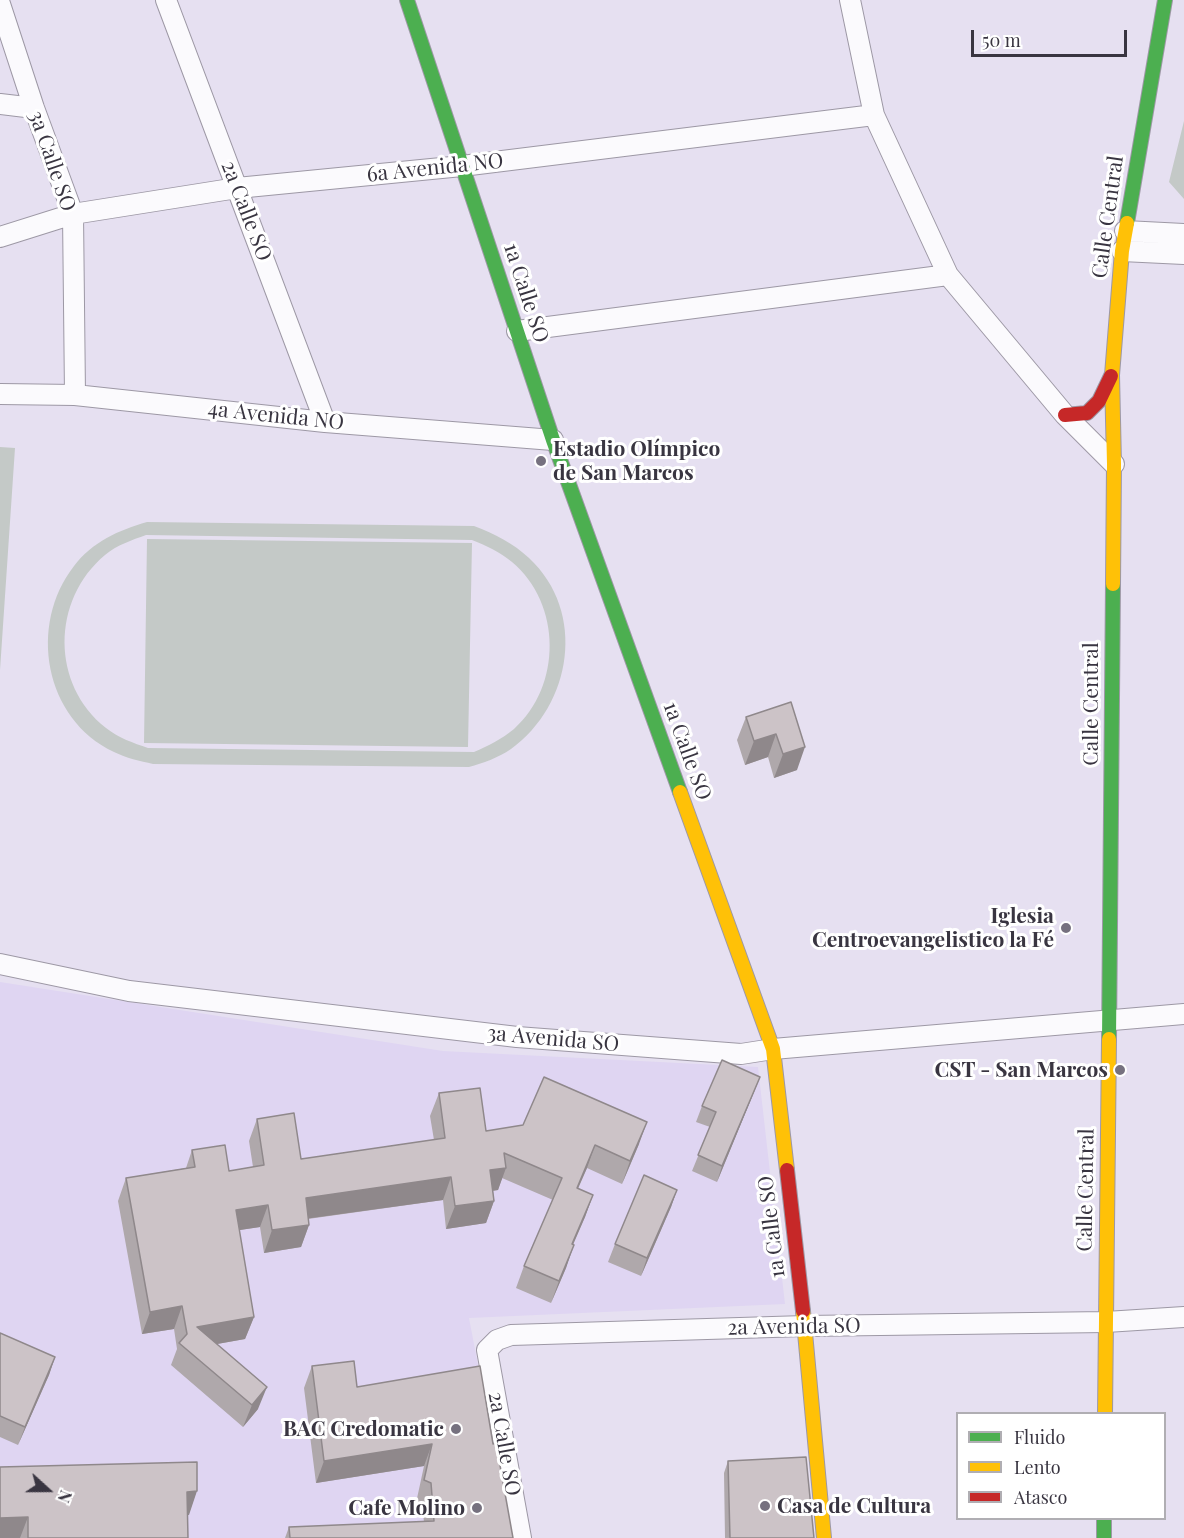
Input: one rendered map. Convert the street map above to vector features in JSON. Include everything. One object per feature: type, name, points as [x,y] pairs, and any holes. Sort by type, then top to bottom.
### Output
[{"type":"street","name":"2a Calle SO","points":[[166,0],[325,422]]},
{"type":"street","name":"1a Calle SO","points":[[407,0],[553,440],[773,1049],[805,1326],[824,1538]]},
{"type":"street","points":[[850,0],[874,115],[948,275],[1065,415],[1114,464]]},
{"type":"street","name":"Calle Central","points":[[1105,1412],[1114,464],[1112,375],[1122,251],[1166,0]]},
{"type":"street","name":"3a Calle SO","points":[[0,4],[34,108],[73,214],[75,396]]},
{"type":"street","points":[[0,104],[34,108]]},
{"type":"street","name":"6a Avenida NO","points":[[0,237],[73,214],[237,188],[462,166],[874,115]]},
{"type":"street","points":[[1125,231],[1184,234]]},
{"type":"street","points":[[1122,251],[1184,254]]},
{"type":"street","points":[[517,331],[948,275]]},
{"type":"street","points":[[1065,415],[1087,413],[1100,401],[1112,375]]},
{"type":"street","name":"4a Avenida NO","points":[[0,394],[75,396],[325,422],[553,440]]},
{"type":"street","name":"3a Avenida SO","points":[[0,964],[129,991],[505,1036],[741,1054],[773,1049],[1109,1018],[1184,1014]]},
{"type":"street","name":"2a Avenida SO","points":[[487,1350],[497,1340],[511,1335],[805,1326],[1106,1322],[1184,1317]]},
{"type":"street","name":"2a Calle SO","points":[[487,1350],[521,1538]]},
{"type":"street","points":[[1104,1520],[1104,1538]]},
{"type":"shaded area","points":[[1184,121],[1184,199],[1169,182]]},
{"type":"shaded area","points":[[0,447],[15,448],[0,670]]},
{"type":"shaded area","points":[[147,522],[474,526],[517,548],[529,558],[547,580],[559,604],[565,631],[565,657],[559,683],[548,708],[532,730],[506,752],[469,767],[153,764],[123,756],[90,737],[72,717],[58,694],[50,669],[48,642],[51,615],[60,590],[74,566],[98,544],[116,533]],"holes":[[[146,535],[472,540],[507,558],[528,579],[540,600],[547,622],[550,645],[548,668],[541,691],[530,711],[509,733],[474,752],[148,748],[106,728],[88,710],[75,689],[67,666],[65,642],[67,618],[75,595],[87,574],[105,555]]]},
{"type":"shaded area","points":[[147,539],[472,543],[468,747],[144,743]]},
{"type":"shaded area","points":[[0,982],[443,1051],[758,1067],[785,1304],[469,1318],[511,1538],[0,1538]]},
{"type":"building","points":[[791,702],[805,747],[783,754],[776,734],[754,741],[746,717]]},
{"type":"building","points":[[722,1060],[760,1077],[722,1166],[698,1155],[716,1112],[702,1106]]},
{"type":"building","points":[[544,1077],[647,1122],[630,1161],[595,1145],[577,1188],[593,1195],[559,1281],[524,1266],[562,1178],[504,1153],[506,1168],[490,1170],[494,1201],[455,1206],[451,1177],[306,1198],[309,1225],[272,1230],[268,1205],[236,1210],[254,1317],[197,1327],[267,1387],[252,1405],[179,1343],[187,1334],[182,1306],[150,1312],[126,1178],[195,1167],[192,1150],[225,1145],[229,1171],[264,1165],[257,1119],[294,1113],[301,1159],[445,1138],[439,1093],[480,1088],[486,1131],[523,1125]]},
{"type":"building","points":[[644,1175],[677,1190],[647,1258],[615,1244]]},
{"type":"building","points":[[0,1333],[55,1357],[25,1427],[0,1416]]},
{"type":"building","points":[[354,1361],[357,1387],[480,1366],[493,1444],[496,1443],[513,1538],[290,1538],[289,1527],[434,1521],[431,1483],[424,1480],[432,1444],[324,1461],[312,1366]]},
{"type":"building","name":"Casa de Cultura","points":[[806,1457],[814,1538],[730,1538],[728,1461]]},
{"type":"building","points":[[197,1462],[197,1491],[187,1492],[188,1538],[28,1538],[28,1517],[0,1518],[0,1467]]},
{"type":"traffic: fast","points":[[407,0],[553,440],[680,792]]},
{"type":"traffic: fast","points":[[1127,223],[1165,0]]},
{"type":"traffic: fast","points":[[1109,1039],[1113,584]]},
{"type":"traffic: fast","points":[[1104,1520],[1104,1538]]},
{"type":"traffic: slow","points":[[1113,584],[1112,375],[1122,251],[1127,223]]},
{"type":"traffic: slow","points":[[680,792],[773,1049],[787,1170]]},
{"type":"traffic: slow","points":[[1105,1412],[1109,1039]]},
{"type":"traffic: slow","points":[[803,1311],[824,1538]]},
{"type":"traffic: jam","points":[[1065,415],[1087,413],[1099,401],[1111,376]]},
{"type":"traffic: jam","points":[[787,1170],[803,1311]]},
{"type":"place","name":"Estadio Olímpico de San Marcos","points":[[541,461]]},
{"type":"place","name":"Iglesia Centroevangelistico la Fé","points":[[1066,928]]},
{"type":"place","name":"CST - San Marcos","points":[[1120,1070]]},
{"type":"place","name":"BAC Credomatic","points":[[456,1429]]},
{"type":"place","name":"Casa de Cultura","points":[[765,1506]]},
{"type":"place","name":"Cafe Molino","points":[[477,1508]]}]
